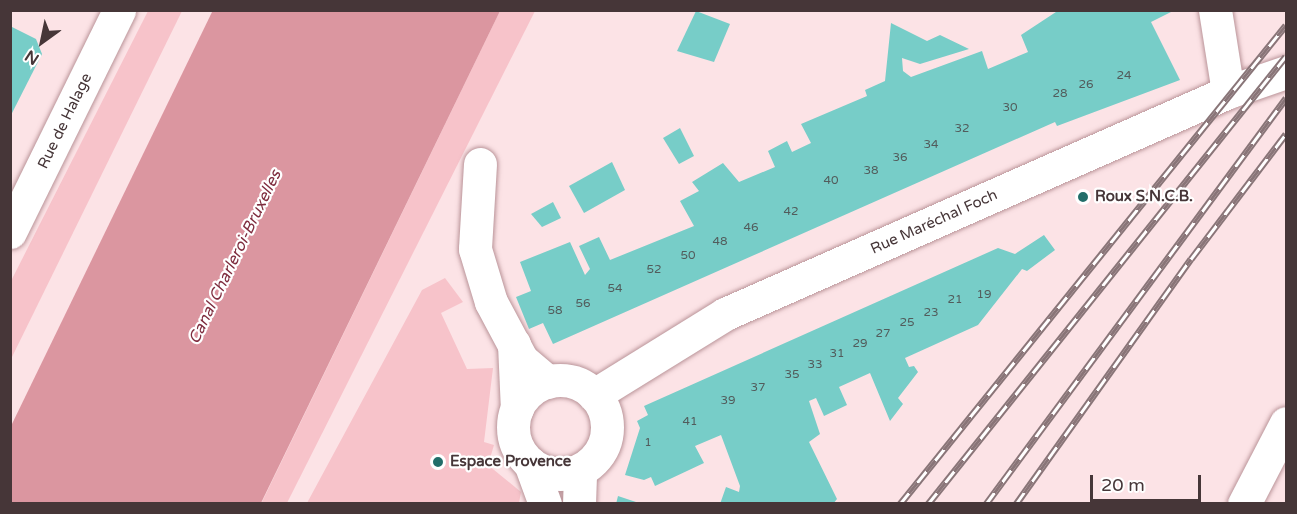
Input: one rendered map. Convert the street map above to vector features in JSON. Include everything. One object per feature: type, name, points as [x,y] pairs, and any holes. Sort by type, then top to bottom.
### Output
[{"type":"street","name":"Rue de Halage","points":[[10,232],[119,10]]},
{"type":"street","points":[[1215,10],[1228,92]]},
{"type":"street","name":"Rue Maréchal Foch","points":[[594,395],[725,314],[1228,92],[1287,72]]},
{"type":"street","points":[[480,164],[475,249],[491,302],[522,360],[548,382]]},
{"type":"street","points":[[514,344],[518,409],[515,438],[530,463],[545,504]]},
{"type":"street","points":[[518,409],[525,396],[548,382],[573,382],[594,395],[607,421],[607,436],[593,462],[580,470],[554,474],[530,463]]},
{"type":"street","points":[[1244,504],[1287,423]]},
{"type":"street","points":[[579,504],[580,470]]},
{"type":"shaded area","points":[[148,11],[182,11],[11,359],[11,281]]},
{"type":"shaded area","points":[[500,11],[535,11],[287,503],[261,504]]},
{"type":"shaded area","points":[[445,278],[463,302],[441,313],[467,369],[493,368],[484,442],[494,445],[488,465],[521,492],[519,503],[307,503],[422,290]]},
{"type":"water","name":"Canal Charleroi-Bruxelles","points":[[213,10],[500,11],[261,503],[11,503],[11,426]]},
{"type":"building","points":[[1059,10],[1175,10],[1151,22],[1180,80],[1057,126],[1055,122],[553,344],[543,323],[529,329],[516,297],[531,291],[520,262],[570,242],[585,275],[590,269],[579,246],[599,237],[610,260],[694,226],[680,201],[699,191],[692,182],[723,163],[739,182],[775,167],[768,151],[787,141],[792,152],[811,143],[801,124],[867,96],[865,90],[885,81],[891,23],[927,41],[940,35],[969,49],[920,64],[902,58],[903,71],[911,77],[982,51],[988,69],[1028,52],[1021,35]]},
{"type":"building","points":[[696,11],[730,24],[714,62],[677,51]]},
{"type":"building","points":[[10,26],[36,39],[42,54],[10,117]]},
{"type":"building","points":[[680,128],[694,156],[679,164],[663,138]]},
{"type":"building","points":[[612,162],[625,190],[584,213],[569,186]]},
{"type":"building","points":[[553,202],[561,218],[542,227],[531,214]]},
{"type":"building","points":[[1044,235],[1055,250],[1027,271],[1022,269],[978,325],[905,358],[909,367],[914,366],[918,372],[898,398],[903,404],[890,421],[870,373],[839,387],[847,405],[824,416],[816,398],[809,401],[820,434],[809,442],[837,499],[833,504],[720,504],[726,487],[739,492],[740,486],[721,435],[695,446],[704,463],[655,486],[651,477],[644,480],[625,475],[640,428],[637,421],[648,415],[644,406],[998,248],[1015,254]]},
{"type":"building","points":[[618,496],[639,503],[639,504],[616,504]]},
{"type":"railway","points":[[900,504],[1286,25]]},
{"type":"railway","points":[[928,504],[1286,56]]},
{"type":"railway","points":[[986,504],[1286,98]]},
{"type":"railway","points":[[1016,504],[1191,259],[1286,134]]},
{"type":"place","name":"Roux S.N.C.B.","points":[[1083,197]]},
{"type":"place","name":"Espace Provence","points":[[438,462]]}]
